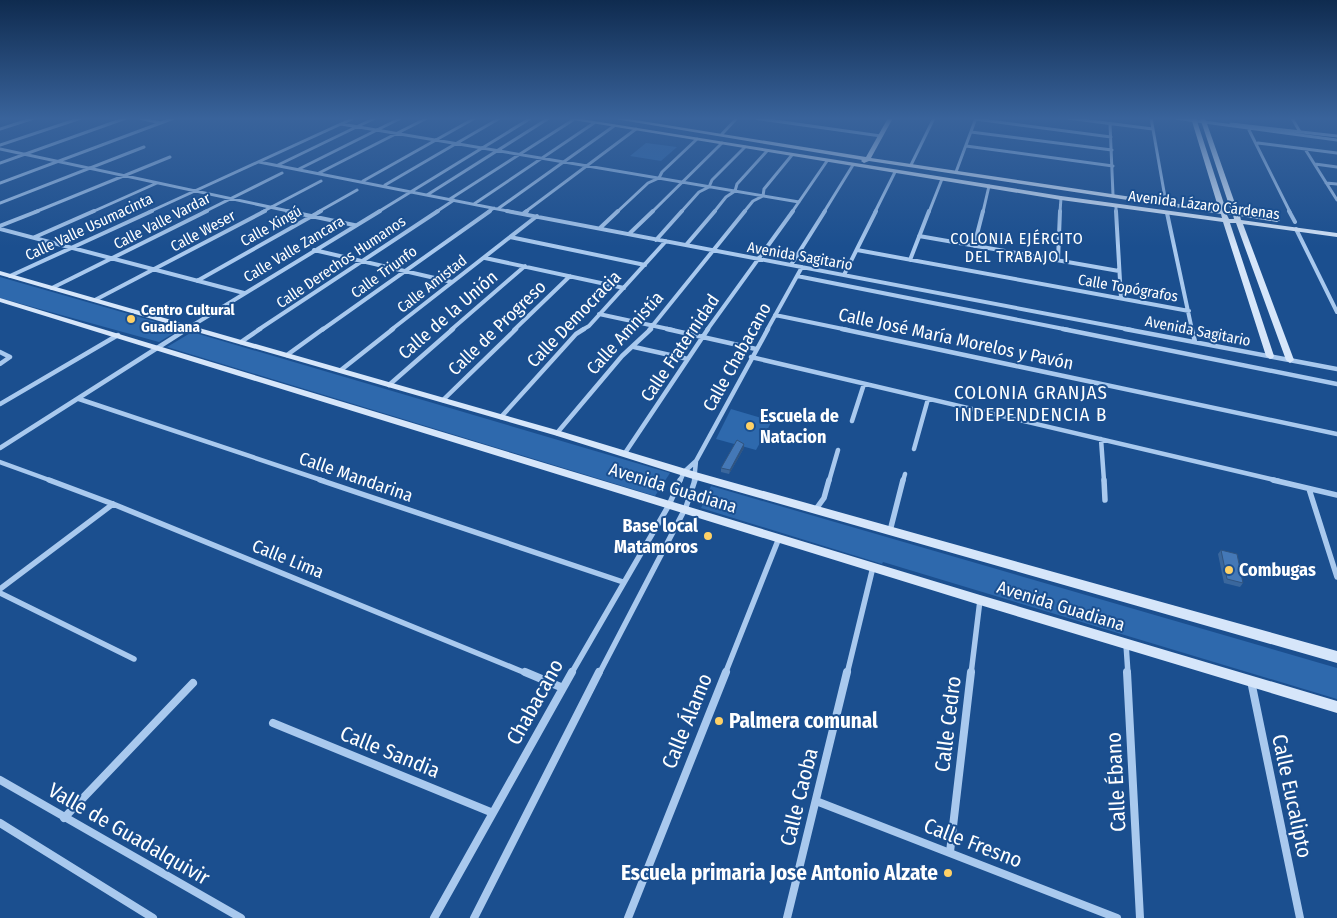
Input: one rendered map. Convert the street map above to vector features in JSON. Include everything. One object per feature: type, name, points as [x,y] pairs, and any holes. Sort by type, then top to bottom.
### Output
[{"type":"street","points":[[53,161],[354,226]]},
{"type":"street","points":[[0,183],[61,161]]},
{"type":"street","points":[[0,204],[108,161]]},
{"type":"street","points":[[0,228],[161,161]]},
{"type":"street","points":[[278,165],[287,161]]},
{"type":"street","points":[[298,169],[314,161]]},
{"type":"street","points":[[319,173],[343,161]]},
{"type":"street","points":[[363,181],[399,161]]},
{"type":"street","points":[[385,186],[428,161]]},
{"type":"street","name":"Calle Valle Zancara","points":[[0,448],[160,348],[190,326],[461,161]]},
{"type":"street","points":[[427,194],[481,161]]},
{"type":"street","points":[[450,199],[507,161]]},
{"type":"street","points":[[474,204],[535,161]]},
{"type":"street","points":[[559,161],[799,202]]},
{"type":"street","points":[[524,213],[593,161]]},
{"type":"street","points":[[600,228],[648,183],[659,178],[662,172],[674,161]]},
{"type":"street","points":[[629,234],[703,161]]},
{"type":"street","points":[[656,240],[699,192],[709,186],[712,180],[731,161]]},
{"type":"street","points":[[686,245],[726,197],[735,191],[737,184],[758,161]]},
{"type":"street","points":[[763,196],[764,189],[787,161]]},
{"type":"street","name":"Avenida Lázaro Cárdenas","points":[[827,161],[1167,213],[1225,219],[1236,217]]},
{"type":"street","name":"Calle Fraternidad","points":[[626,453],[702,338],[764,254],[827,161]]},
{"type":"street","points":[[792,266],[853,165],[863,161]]},
{"type":"street","name":"Avenida Lázaro Cárdenas","points":[[881,161],[1222,211],[1236,217],[1296,226],[1337,235]]},
{"type":"street","points":[[911,165],[913,161]]},
{"type":"street","points":[[956,172],[960,161]]},
{"type":"street","points":[[1074,161],[1112,166]]},
{"type":"street","points":[[1112,161],[1113,195]]},
{"type":"street","points":[[1159,161],[1166,203]]},
{"type":"street","points":[[1206,161],[1270,356]]},
{"type":"street","points":[[1217,161],[1290,360]]},
{"type":"street","points":[[1266,161],[1337,312]]},
{"type":"street","points":[[1313,161],[1337,200]]},
{"type":"street","name":"Avenida Sagitario","points":[[259,162],[758,260],[1337,369]]},
{"type":"street","name":"Calle Valle Usumacinta","points":[[5,275],[72,248],[259,162]]},
{"type":"street","name":"Calle Triunfo","points":[[287,355],[555,167],[565,162]]},
{"type":"street","points":[[1315,164],[1337,167]]},
{"type":"street","points":[[844,275],[895,172]]},
{"type":"street","name":"Calle Valle Vardar","points":[[52,288],[282,173]]},
{"type":"street","points":[[910,260],[942,179]]},
{"type":"street","name":"Calle Weser","points":[[95,300],[321,181]]},
{"type":"street","points":[[34,238],[158,183]]},
{"type":"street","points":[[1326,183],[1337,184]]},
{"type":"street","points":[[974,246],[989,186]]},
{"type":"street","name":"Calle Xingú","points":[[196,281],[357,190]]},
{"type":"street","name":"Calle Amnistía","points":[[557,433],[622,356],[634,347],[653,327],[753,202],[763,196]]},
{"type":"street","points":[[1058,260],[1061,198]]},
{"type":"street","name":"Calle Derechos Humanos","points":[[241,342],[455,200]]},
{"type":"street","points":[[1116,206],[1121,298]]},
{"type":"street","points":[[1167,213],[1195,342]]},
{"type":"street","name":"Calle Amistad","points":[[340,370],[537,216]]},
{"type":"street","name":"Avenida Lázaro Cárdenas","points":[[1296,226],[1337,228]]},
{"type":"street","points":[[0,228],[244,293]]},
{"type":"street","points":[[919,236],[1119,271]]},
{"type":"street","points":[[510,237],[645,265]]},
{"type":"street","name":"Calle Democracia","points":[[501,417],[576,334],[590,326],[666,241]]},
{"type":"street","points":[[314,250],[452,282]]},
{"type":"street","name":"Calle Topógrafos","points":[[857,250],[1189,311]]},
{"type":"street","points":[[485,258],[624,288]]},
{"type":"street","name":"Calle de la Unión","points":[[389,385],[525,266]]},
{"type":"street","name":"Calle Chabacano","points":[[669,505],[684,472],[696,461],[751,357],[802,267]]},
{"type":"street","name":"Avenida Guadiana","points":[[5,275],[190,326],[626,453],[697,476],[1337,657]]},
{"type":"street","name":"Calle de Progreso","points":[[443,400],[570,276]]},
{"type":"street","name":"Avenida Sagitario","points":[[797,276],[1337,384]]},
{"type":"street","name":"Avenida Guadiana","points":[[2,301],[980,600],[1337,707]]},
{"type":"street","points":[[599,314],[756,349]]},
{"type":"street","name":"Calle José María Morelos y Pavón","points":[[775,315],[1337,434]]},
{"type":"street","points":[[0,403],[118,336]]},
{"type":"street","points":[[634,347],[688,359]]},
{"type":"street","points":[[0,352],[10,357],[0,364]]},
{"type":"street","points":[[751,357],[1337,495]]},
{"type":"street","points":[[852,421],[864,384]]},
{"type":"street","name":"Calle Mandarina","points":[[79,399],[623,582]]},
{"type":"street","points":[[914,449],[928,399]]},
{"type":"street","points":[[1101,439],[1105,500]]},
{"type":"street","points":[[816,509],[824,498],[838,450]]},
{"type":"street","points":[[474,918],[678,520],[685,510],[697,476],[696,461]]},
{"type":"street","name":"Calle Lima","points":[[0,462],[113,504],[563,688]]},
{"type":"street","points":[[890,531],[905,474]]},
{"type":"street","points":[[1309,489],[1337,577]]},
{"type":"street","points":[[113,504],[0,591],[134,659]]},
{"type":"street","name":"Chabacano","points":[[434,918],[623,582],[669,505]]},
{"type":"street","name":"Calle Álamo","points":[[628,918],[779,538]]},
{"type":"street","name":"Calle Caoba","points":[[787,918],[873,567]]},
{"type":"street","name":"Calle Cedro","points":[[950,852],[980,600]]},
{"type":"street","name":"Calle Ébano","points":[[1126,644],[1140,918]]},
{"type":"street","name":"Calle Eucalipto","points":[[1251,681],[1300,918]]},
{"type":"street","points":[[64,818],[193,683]]},
{"type":"street","name":"Calle Sandia","points":[[273,723],[492,813]]},
{"type":"street","name":"Valle de Guadalquivir","points":[[0,780],[241,918]]},
{"type":"street","name":"Calle Fresno","points":[[816,801],[1117,918]]},
{"type":"street","points":[[0,823],[154,918]]},
{"type":"shaded area","points":[[0,277],[181,329],[159,342],[0,298]]},
{"type":"shaded area","points":[[192,332],[670,473],[655,496],[167,347]]},
{"type":"shaded area","points":[[731,409],[772,421],[756,450],[716,439]]},
{"type":"shaded area","points":[[711,486],[1337,668],[1337,699],[883,562],[882,564],[701,508]]},
{"type":"building","points":[[737,440],[744,444],[730,470],[721,468]]},
{"type":"building","points":[[1221,550],[1237,554],[1243,583],[1227,579]]},
{"type":"place","name":"Centro Cultural Guadiana","points":[[131,319]]},
{"type":"place","name":"Escuela de Natacion","points":[[750,426]]},
{"type":"place","name":"Base local Matamoros","points":[[708,536]]},
{"type":"place","name":"Combugas","points":[[1229,570]]},
{"type":"place","name":"Palmera comunal","points":[[719,721]]},
{"type":"place","name":"Escuela primaria Jose Antonio Alzate","points":[[948,873]]},
{"type":"district","name":"COLONIA EJÉRCITO DEL TRABAJO I","points":[[1017,247]]},
{"type":"district","name":"COLONIA GRANJAS INDEPENDENCIA B","points":[[1031,403]]}]
